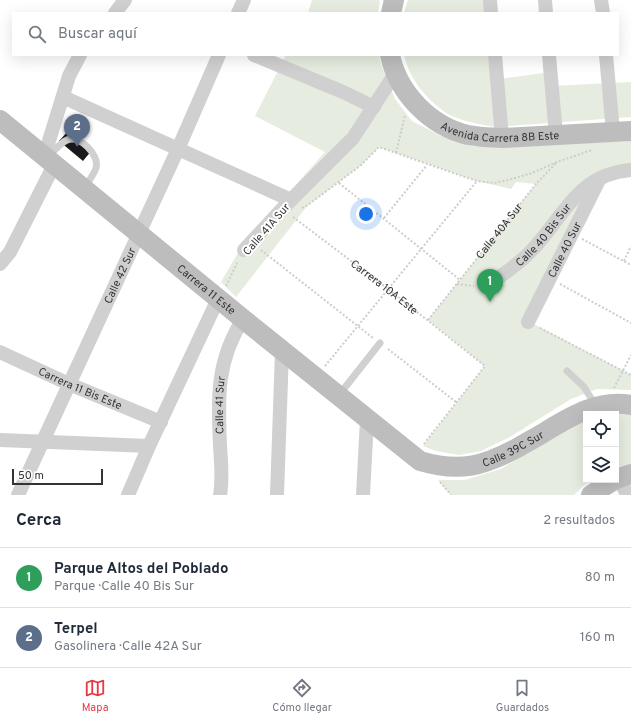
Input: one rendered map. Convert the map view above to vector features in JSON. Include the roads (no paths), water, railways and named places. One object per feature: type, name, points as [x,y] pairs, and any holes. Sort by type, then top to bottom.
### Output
[{"type":"street","points":[[116,12],[126,0]]},
{"type":"street","points":[[238,12],[244,0]]},
{"type":"street","points":[[391,12],[394,0]]},
{"type":"street","points":[[490,0],[491,12]]},
{"type":"street","points":[[545,0],[546,12]]},
{"type":"street","points":[[601,0],[602,12]]},
{"type":"street","points":[[0,264],[10,252],[48,160],[69,76],[79,56]]},
{"type":"street","name":"Calle 42 Sur","points":[[18,495],[178,149],[219,56]]},
{"type":"street","points":[[256,56],[343,92],[374,107]]},
{"type":"street","points":[[495,56],[502,138]]},
{"type":"street","points":[[549,56],[556,135]]},
{"type":"street","points":[[606,56],[622,131]]},
{"type":"street","name":"Calle 41A Sur","points":[[248,246],[288,208],[353,138],[374,107],[393,63]]},
{"type":"street","name":"Avenida Carrera 8B Este","points":[[393,63],[409,96],[434,120],[467,135],[486,138],[502,138],[622,131]]},
{"type":"street","points":[[63,97],[178,149],[288,208]]},
{"type":"street","name":"Carrera 11 Este","points":[[0,120],[315,378],[414,457]]},
{"type":"street","points":[[600,177],[631,170]]},
{"type":"street","name":"Calle 40 Sur","points":[[528,322],[600,177]]},
{"type":"street","name":"Calle 40 Bis Sur","points":[[487,285],[519,263],[534,248],[572,199],[600,177]]},
{"type":"street","points":[[128,495],[149,446],[218,299]]},
{"type":"street","name":"Calle 41 Sur","points":[[220,495],[221,470],[219,402],[222,368],[228,346],[243,319]]},
{"type":"street","points":[[277,495],[282,351]]},
{"type":"street","name":"Carrera 11 Bis Este","points":[[0,352],[69,384],[161,422]]},
{"type":"street","name":"Calle 39C Sur","points":[[414,457],[420,461],[431,464],[454,467],[477,465],[488,462],[515,449],[574,415],[601,406],[616,404],[631,405]]},
{"type":"street","points":[[363,495],[367,419]]},
{"type":"street","points":[[0,440],[149,446]]},
{"type":"street","points":[[591,495],[622,481]]},
{"type":"lane","points":[[48,160],[65,140],[72,138],[79,140],[95,154],[96,160],[96,168],[84,189]]},
{"type":"lane","points":[[338,396],[380,343]]},
{"type":"lane","points":[[567,371],[601,406]]},
{"type":"place","name":"Terpel","points":[[77,147]]},
{"type":"place","name":"Parque Altos del Poblado","points":[[490,302]]}]
